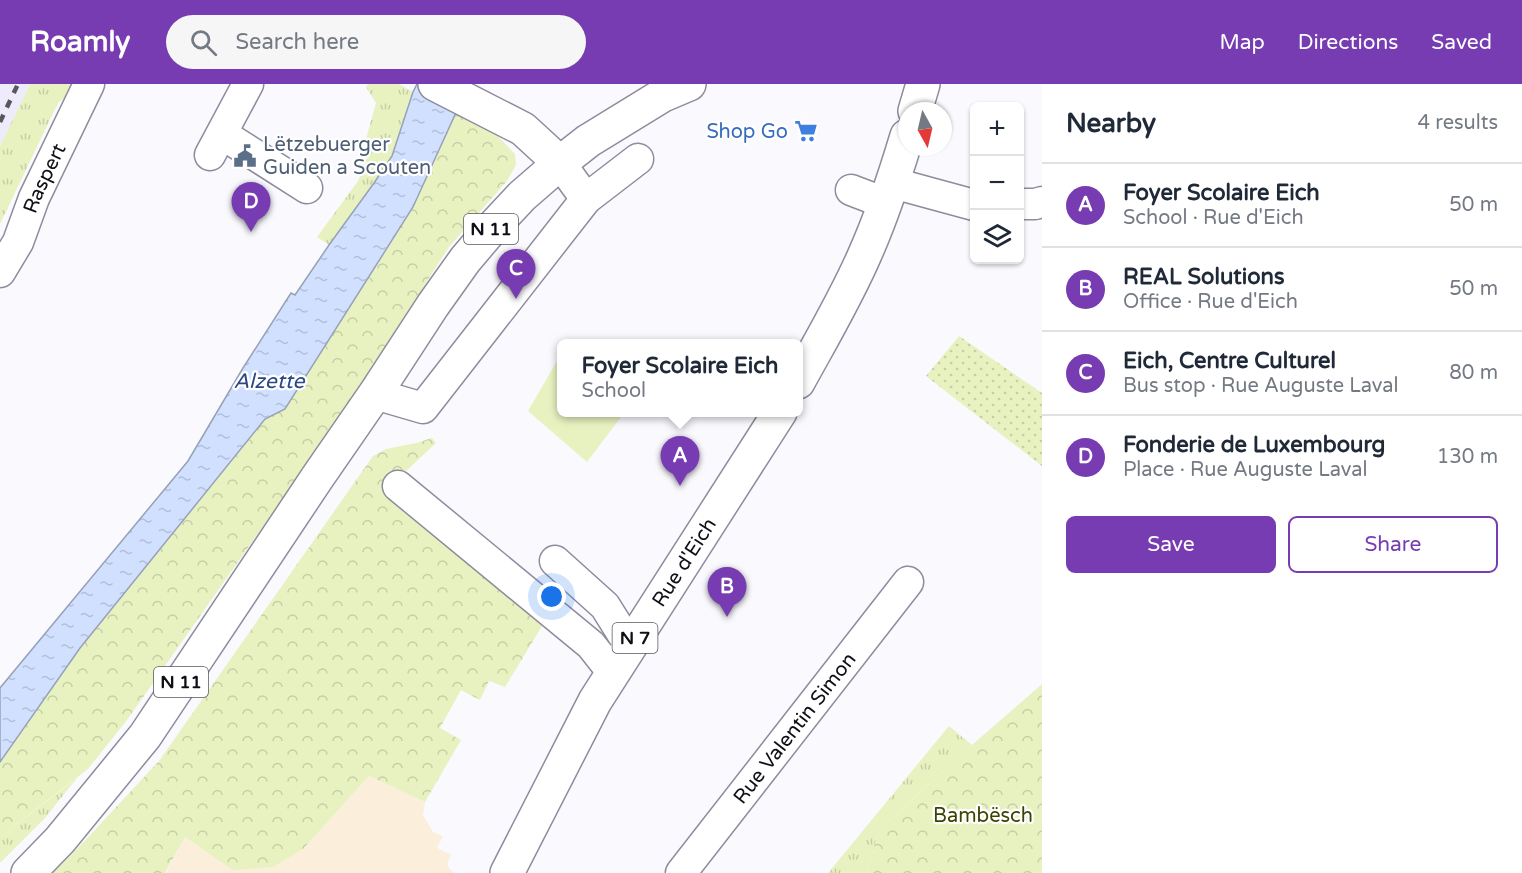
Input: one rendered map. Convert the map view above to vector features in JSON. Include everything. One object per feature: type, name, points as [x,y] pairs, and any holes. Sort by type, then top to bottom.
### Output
[{"type":"main road","points":[[435,84],[523,129],[560,163]]},
{"type":"main road","name":"N 11","points":[[28,873],[60,840],[145,736],[433,305],[493,226],[522,196],[588,141],[663,95],[689,84]]},
{"type":"main road","points":[[918,102],[923,84]]},
{"type":"main road","points":[[803,373],[865,255],[901,156]]},
{"type":"main road","name":"Rue d'Eich","points":[[507,873],[595,702],[777,417]]},
{"type":"street","name":"Raspert","points":[[0,272],[18,242],[34,198],[89,84]]},
{"type":"street","points":[[248,84],[216,144],[307,188]]},
{"type":"street","points":[[375,394],[423,408],[586,199],[638,159]]},
{"type":"street","points":[[560,163],[586,199]]},
{"type":"street","points":[[851,190],[970,204]]},
{"type":"street","points":[[1024,204],[1042,202]]},
{"type":"street","points":[[398,486],[591,645],[621,659]]},
{"type":"street","points":[[555,561],[605,606],[621,659]]},
{"type":"street","name":"Rue Valentin Simon","points":[[681,873],[908,582]]},
{"type":"shaded area","points":[[0,84],[30,84],[0,146]]},
{"type":"shaded area","points":[[369,776],[425,802],[423,815],[433,832],[443,836],[437,848],[451,855],[447,864],[455,873],[166,873],[185,837],[233,869],[303,849]]},
{"type":"green space","points":[[30,84],[77,84],[74,90],[58,103],[0,224],[0,146]]},
{"type":"green space","points":[[368,84],[399,84],[413,92],[392,156],[329,245],[317,237],[358,181],[371,141],[366,139],[376,103],[366,87]]},
{"type":"green space","points":[[456,113],[495,133],[515,154],[516,165],[507,181],[449,247],[304,468],[127,720],[88,769],[0,837],[0,762],[80,648],[265,419],[285,409],[413,207]]},
{"type":"green space","points":[[959,336],[1042,393],[1042,466],[926,376]]},
{"type":"green space","points":[[557,361],[557,417],[621,417],[587,462],[528,411]]},
{"type":"green space","points":[[432,438],[436,443],[391,485],[547,618],[505,687],[489,681],[480,700],[461,690],[440,728],[461,740],[425,802],[369,776],[303,849],[273,867],[233,870],[185,837],[165,873],[53,873],[159,761],[373,456],[386,449]]},
{"type":"green space","name":"Bambësch","points":[[1042,684],[1042,873],[866,873],[879,830]]},
{"type":"green space","points":[[949,726],[972,745],[879,830],[866,873],[828,873]]},
{"type":"green space","points":[[77,778],[45,818],[0,863],[0,837]]},
{"type":"water","name":"Alzette","points":[[417,84],[469,84],[413,207],[285,409],[265,419],[80,648],[0,762],[0,688],[188,461],[291,293],[295,295],[392,156]]},
{"type":"railway","points":[[0,122],[18,84]]},
{"type":"place","name":"Shop Go","points":[[806,131]]},
{"type":"place","name":"Lëtzebuerger Guiden a Scouten","points":[[245,156]]},
{"type":"place","name":"Fonderie de Luxembourg","points":[[251,232]]},
{"type":"place","name":"Eich, Centre Culturel","points":[[516,299]]},
{"type":"place","name":"Foyer Scolaire Eich","points":[[680,486]]},
{"type":"place","name":"REAL Solutions","points":[[727,617]]}]
